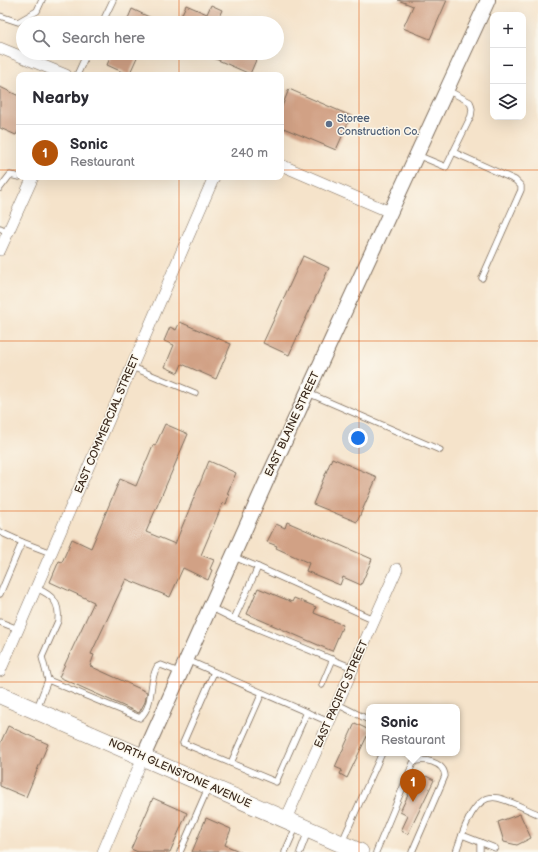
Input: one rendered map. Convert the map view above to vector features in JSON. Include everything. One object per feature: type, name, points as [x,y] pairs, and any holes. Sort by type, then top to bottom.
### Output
[{"type":"main road","name":"NORTH GLENSTONE AVENUE","points":[[0,694],[351,849]]},
{"type":"street","name":"EAST BLAINE STREET","points":[[103,852],[143,757],[232,556],[488,0]]},
{"type":"street","points":[[0,48],[16,55]]},
{"type":"street","points":[[29,60],[59,72]]},
{"type":"street","points":[[284,166],[390,212]]},
{"type":"street","points":[[0,250],[4,230],[31,180]]},
{"type":"street","name":"EAST COMMERCIAL STREET","points":[[0,671],[213,180]]},
{"type":"street","name":"EAST PACIFIC STREET","points":[[297,824],[329,722],[397,569]]},
{"type":"lane","points":[[28,16],[37,11],[42,0]]},
{"type":"lane","points":[[105,16],[113,0]]},
{"type":"lane","points":[[0,16],[16,21]]},
{"type":"lane","points":[[78,72],[84,60]]},
{"type":"lane","points":[[417,155],[446,167],[471,116],[472,109],[470,102],[447,90]]},
{"type":"lane","points":[[453,152],[515,180],[521,186],[482,278]]},
{"type":"lane","points":[[0,188],[10,175],[16,176]]},
{"type":"lane","points":[[132,367],[196,393]]},
{"type":"lane","points":[[307,393],[440,450]]},
{"type":"lane","points":[[0,532],[51,553]]},
{"type":"lane","points":[[0,594],[22,542]]},
{"type":"lane","points":[[232,556],[375,620]]},
{"type":"lane","points":[[234,619],[258,568]]},
{"type":"lane","points":[[36,588],[49,594],[57,604],[58,621],[42,657],[48,680],[36,710]]},
{"type":"lane","points":[[210,607],[234,619],[353,668]]},
{"type":"lane","points":[[0,622],[18,629]]},
{"type":"lane","points":[[186,660],[329,722]]},
{"type":"lane","points":[[322,685],[333,660]]},
{"type":"lane","points":[[48,680],[140,718],[151,697],[151,681],[157,667],[161,665],[180,673]]},
{"type":"lane","points":[[214,672],[183,743],[276,782],[307,712]]},
{"type":"lane","points":[[231,763],[262,693]]},
{"type":"lane","points":[[337,704],[366,718]]},
{"type":"lane","points":[[351,849],[381,756]]},
{"type":"lane","points":[[376,852],[413,763],[419,760],[425,760],[442,767],[445,771],[445,776],[412,852]]},
{"type":"lane","points":[[180,852],[209,786]]},
{"type":"lane","points":[[456,852],[470,815],[479,803],[489,798],[496,797],[538,814]]},
{"type":"lane","points":[[285,852],[297,824]]},
{"type":"lane","points":[[297,824],[300,852]]},
{"type":"lane","points":[[462,835],[480,842],[491,849]]},
{"type":"lane","points":[[480,842],[480,851]]},
{"type":"building","points":[[398,0],[447,0],[430,39],[403,28],[413,6]]},
{"type":"building","points":[[186,5],[207,14],[211,5],[222,10],[219,16],[181,16]]},
{"type":"building","points":[[132,9],[147,16],[129,16]]},
{"type":"building","points":[[109,60],[136,60],[130,72],[122,72],[107,65]]},
{"type":"building","points":[[218,60],[256,60],[251,72],[245,72]]},
{"type":"building","points":[[0,87],[16,95],[16,135],[0,128]]},
{"type":"building","points":[[289,89],[351,116],[336,150],[284,128],[284,102]]},
{"type":"building","points":[[303,256],[329,268],[289,355],[263,343]]},
{"type":"building","points":[[180,322],[231,344],[216,379],[182,364],[178,373],[165,367],[174,345],[164,341],[170,327],[176,330]]},
{"type":"building","points":[[165,424],[188,434],[146,532],[175,544],[209,461],[236,473],[227,494],[229,495],[226,504],[223,503],[201,555],[214,560],[210,569],[212,570],[208,580],[183,568],[170,597],[126,579],[91,654],[94,655],[90,666],[147,692],[145,702],[139,713],[59,677],[94,602],[50,582],[59,561],[62,562],[72,539],[91,548],[120,479],[136,486],[153,445],[155,446]]},
{"type":"building","points":[[332,458],[377,477],[357,522],[313,504]]},
{"type":"building","points":[[287,522],[372,559],[361,585],[343,577],[340,585],[306,571],[309,563],[276,548],[277,546],[267,542],[276,524],[285,528]]},
{"type":"building","points":[[258,588],[292,602],[294,598],[316,607],[314,613],[343,625],[332,651],[247,614]]},
{"type":"building","points":[[355,723],[366,728],[366,738],[347,778],[340,774],[342,770],[335,767]]},
{"type":"building","points":[[8,726],[48,744],[26,797],[0,786],[0,744]]},
{"type":"building","points":[[426,776],[434,780],[408,834],[401,831],[408,816],[400,812],[415,780],[423,783]]},
{"type":"building","points":[[153,798],[187,813],[170,852],[138,852],[131,849]]},
{"type":"building","points":[[520,814],[531,838],[517,845],[504,842],[498,822]]},
{"type":"building","points":[[206,818],[231,829],[225,845],[241,852],[192,852]]},
{"type":"place","name":"Storee Construction Co.","points":[[329,124]]},
{"type":"place","name":"Sonic","points":[[413,802]]}]
